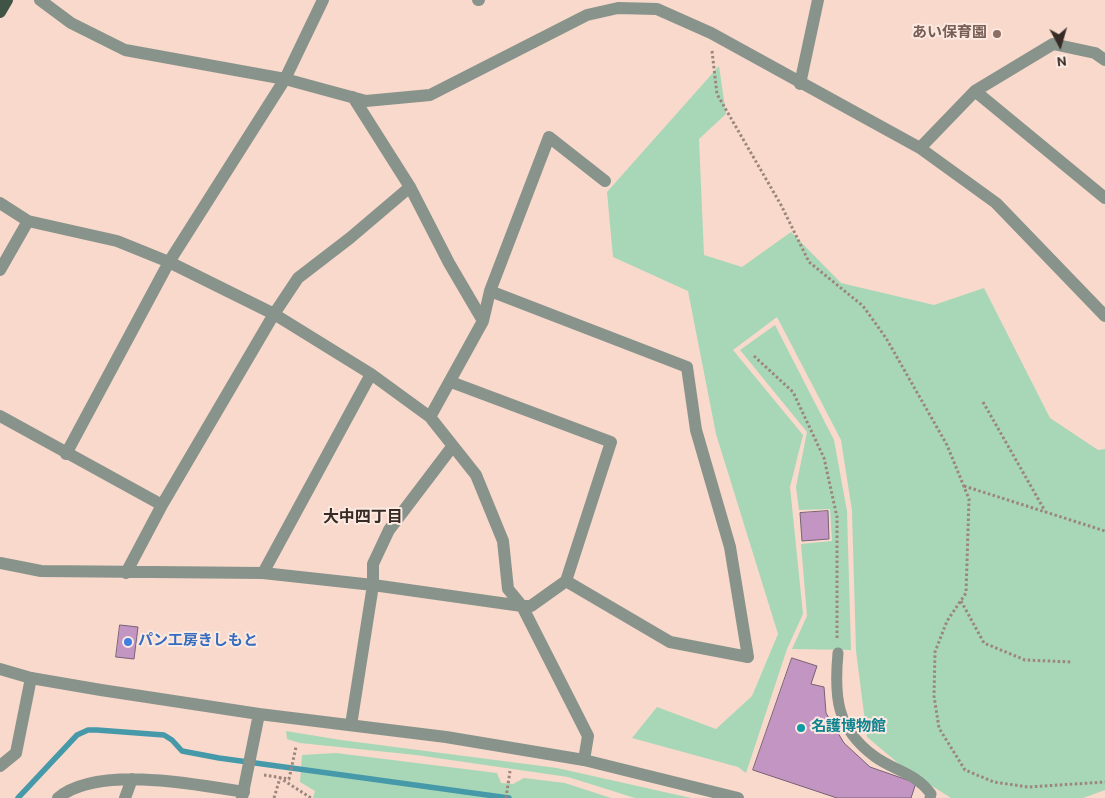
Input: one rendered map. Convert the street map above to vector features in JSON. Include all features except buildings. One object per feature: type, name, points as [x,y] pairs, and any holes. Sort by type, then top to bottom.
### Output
[{"type":"main road","points":[[0,12],[7,0]]},
{"type":"street","points":[[40,0],[72,23],[125,50],[285,79],[366,101],[430,95],[587,15],[618,8],[657,9],[711,33],[800,84],[920,148],[996,203],[1105,316]]},
{"type":"street","points":[[66,454],[169,262],[285,79],[321,0]]},
{"type":"street","points":[[800,84],[818,0]]},
{"type":"street","points":[[920,148],[975,91],[1054,44],[1095,52],[1105,60]]},
{"type":"street","points":[[975,91],[1105,198]]},
{"type":"street","points":[[353,97],[410,187],[449,263],[483,321]]},
{"type":"street","points":[[430,417],[483,321],[490,290],[549,137],[605,181]]},
{"type":"street","points":[[126,573],[162,505],[274,314],[298,278],[350,238],[410,187]]},
{"type":"street","points":[[0,203],[28,221],[117,241],[169,262],[274,314],[370,374],[430,417],[476,475],[503,541],[508,589],[522,606],[588,736],[584,760]]},
{"type":"street","points":[[0,270],[28,221]]},
{"type":"street","points":[[490,290],[687,366],[696,430],[730,547],[748,657],[670,642],[566,581]]},
{"type":"street","points":[[263,573],[370,374]]},
{"type":"street","points":[[0,563],[41,571],[263,573],[373,585],[531,606],[566,581],[611,442],[451,382]]},
{"type":"street","points":[[0,416],[66,454],[162,505]]},
{"type":"street","points":[[350,724],[373,585],[373,564],[389,530],[452,447]]},
{"type":"street","points":[[0,669],[31,678],[259,714],[350,724],[456,739],[584,760],[738,798]]},
{"type":"street","points":[[0,766],[16,752],[31,678]]},
{"type":"street","points":[[58,798],[67,790],[110,779],[202,785],[243,795],[257,734],[259,714]]},
{"type":"street","points":[[125,798],[132,779]]},
{"type":"lane","points":[[838,653],[835,683],[838,709],[853,735],[874,756],[922,782],[931,794],[930,798]]},
{"type":"path","points":[[711,33],[717,94],[781,205],[809,262],[863,306],[880,330],[947,446],[969,499],[966,594],[947,621],[935,652],[934,696],[939,728],[965,770],[994,782],[1028,788],[1105,782]]},
{"type":"path","points":[[754,356],[793,392],[824,458],[837,517],[838,653]]},
{"type":"path","points":[[983,402],[1046,512]]},
{"type":"path","points":[[963,485],[1105,531]]},
{"type":"path","points":[[961,601],[984,643],[1026,660],[1072,662]]},
{"type":"path","points":[[264,775],[289,779],[296,747]]},
{"type":"path","points":[[506,798],[510,771]]},
{"type":"path","points":[[274,798],[280,778]]},
{"type":"path","points":[[280,778],[311,798]]},
{"type":"green space","points":[[719,66],[726,114],[699,139],[704,255],[742,267],[791,232],[841,283],[934,305],[984,288],[1050,418],[1098,450],[1105,449],[1105,790],[1083,798],[951,798],[905,769],[867,737],[856,651],[852,511],[841,440],[777,317],[733,350],[803,435],[790,487],[803,614],[787,649],[746,773],[738,767],[632,738],[657,707],[716,729],[752,696],[778,634],[716,434],[688,291],[613,257],[607,192]]},
{"type":"green space","points":[[775,325],[834,440],[847,511],[851,650],[792,649],[807,616],[801,544],[832,541],[830,509],[799,510],[796,487],[807,432],[740,350]]},
{"type":"green space","points":[[286,731],[557,768],[691,798],[635,798],[568,777],[416,755],[300,743],[287,739]]},
{"type":"green space","points":[[336,753],[497,773],[501,783],[513,784],[524,778],[565,783],[611,798],[313,798],[315,791],[300,782],[302,755]]},
{"type":"waterway","points":[[18,798],[77,735],[88,730],[164,735],[172,740],[182,751],[219,758],[509,798]]},
{"type":"place","name":"あい保育園","points":[[997,34]]},
{"type":"place","name":"パン工房きしもと","points":[[128,642]]},
{"type":"place","name":"名護博物館","points":[[801,728]]},
{"type":"district","name":"大中四丁目","points":[[363,519]]}]
